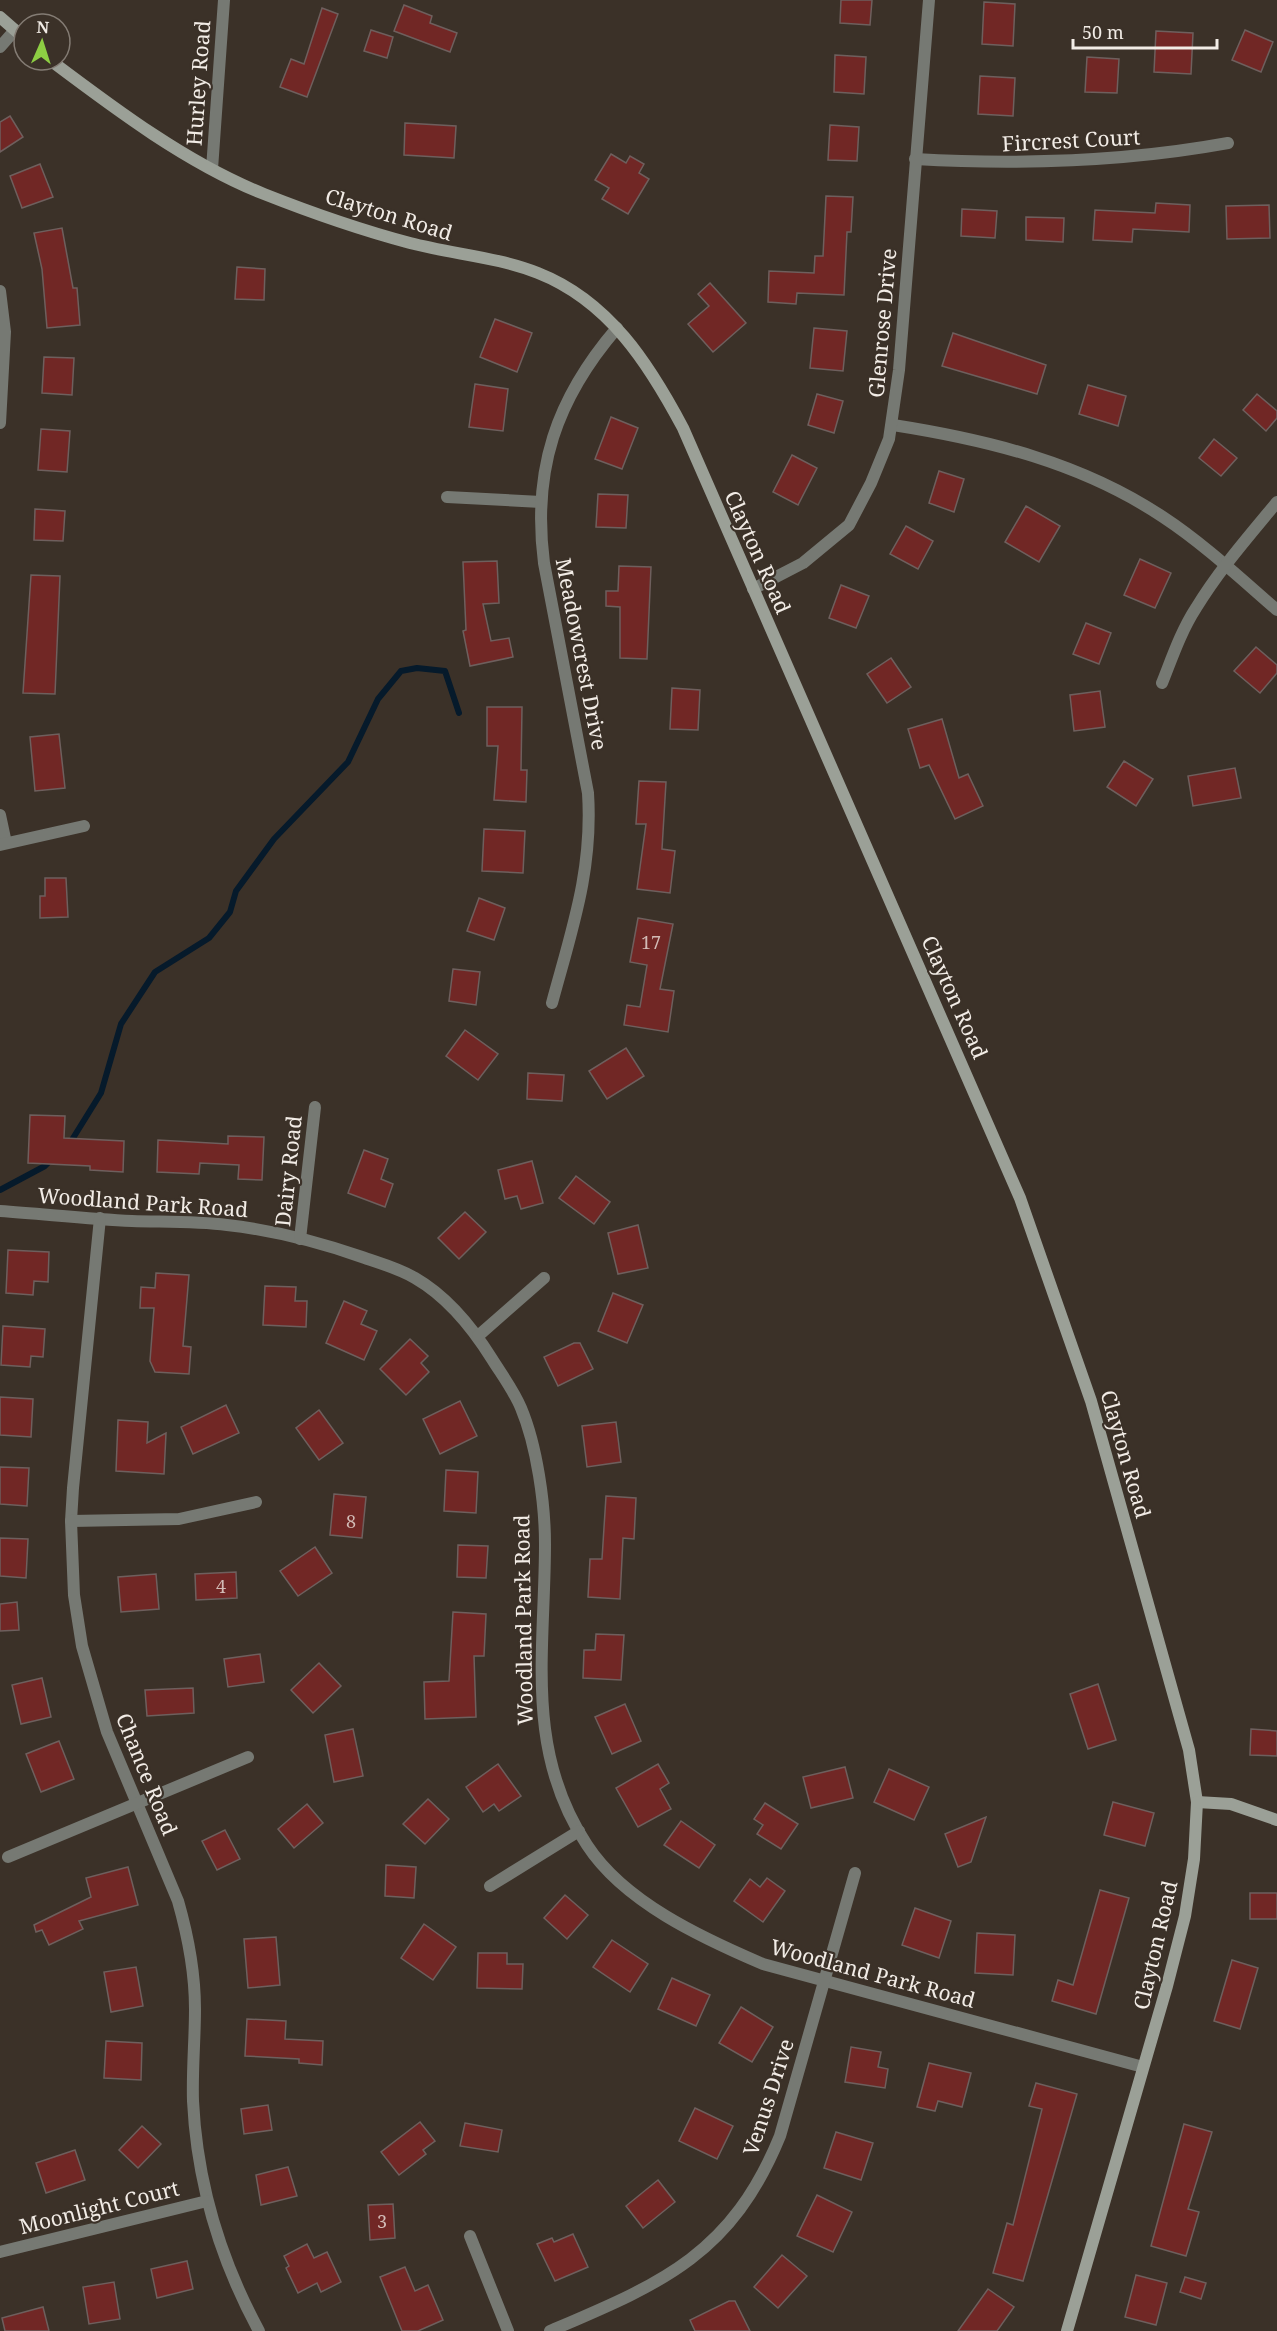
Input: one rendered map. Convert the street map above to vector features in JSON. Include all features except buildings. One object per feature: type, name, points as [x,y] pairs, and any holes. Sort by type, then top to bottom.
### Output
[{"type":"street","name":"Hurley Road","points":[[212,170],[224,0]]},
{"type":"street","name":"Glenrose Drive","points":[[753,589],[803,563],[849,525],[880,463],[893,425],[929,0]]},
{"type":"street","points":[[0,17],[12,28]]},
{"type":"street","name":"Clayton Road","points":[[66,72],[104,100],[212,170],[263,193],[358,228],[410,243],[538,273],[576,293],[617,328],[646,362],[683,428],[997,1142],[1046,1268],[1091,1401],[1189,1750],[1197,1802],[1194,1859],[1185,1916],[1067,2331]]},
{"type":"street","name":"Fircrest Court","points":[[915,159],[999,164],[1069,162],[1131,158],[1228,143]]},
{"type":"street","points":[[0,291],[5,332],[0,423]]},
{"type":"street","name":"Meadowcrest Drive","points":[[552,1003],[588,862],[590,828],[588,793],[544,563],[541,502],[547,454],[559,418],[575,383],[617,328]]},
{"type":"street","points":[[893,425],[1025,452],[1077,471],[1120,491],[1164,517],[1277,610]]},
{"type":"street","points":[[447,497],[541,502]]},
{"type":"street","points":[[1162,683],[1178,642],[1196,608],[1225,565],[1277,502]]},
{"type":"street","points":[[0,815],[3,844],[84,826]]},
{"type":"street","name":"Dairy Road","points":[[300,1239],[315,1107]]},
{"type":"street","name":"Woodland Park Road","points":[[0,1210],[100,1218],[226,1224],[323,1244],[413,1277],[451,1306],[478,1336],[521,1408],[535,1461],[545,1544],[541,1606],[543,1725],[548,1758],[556,1783],[579,1831],[600,1861],[617,1877],[676,1922],[713,1943],[763,1964],[1143,2067]]},
{"type":"street","name":"Chance Road","points":[[100,1218],[71,1521],[74,1595],[82,1646],[107,1732],[178,1901],[184,1924],[195,2007],[194,2111],[198,2155],[207,2201],[236,2288],[259,2331]]},
{"type":"street","points":[[478,1336],[544,1278]]},
{"type":"street","points":[[71,1521],[125,1522],[178,1519],[256,1502]]},
{"type":"street","points":[[8,1857],[248,1757]]},
{"type":"street","points":[[1197,1802],[1231,1804],[1277,1820]]},
{"type":"street","points":[[490,1886],[579,1831]]},
{"type":"street","name":"Venus Drive","points":[[550,2331],[639,2292],[680,2269],[703,2250],[744,2204],[761,2178],[780,2136],[855,1873]]},
{"type":"street","name":"Moonlight Court","points":[[0,2252],[207,2201]]},
{"type":"street","points":[[470,2236],[508,2331]]},
{"type":"waterway","points":[[70,1143],[101,1093],[121,1024],[155,972],[209,938],[230,912],[236,891],[274,839],[348,762],[378,699],[401,671],[417,668],[445,671],[459,713]]},
{"type":"waterway","points":[[0,1190],[45,1166],[53,1158]]}]
